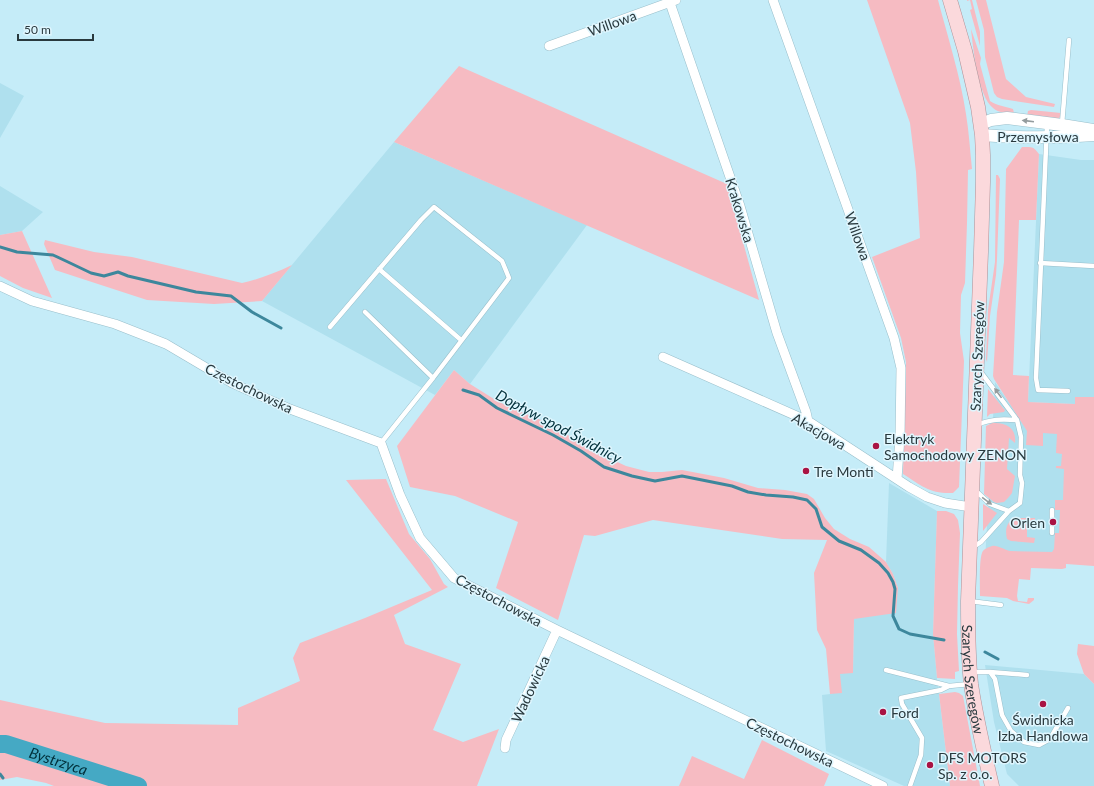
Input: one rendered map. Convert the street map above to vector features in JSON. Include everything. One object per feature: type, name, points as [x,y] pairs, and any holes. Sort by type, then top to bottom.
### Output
[{"type":"main road","name":"Szarych Szeregów","points":[[950,0],[965,51],[978,107],[981,130],[983,182],[971,507],[968,636],[971,678],[982,743],[992,786]]},
{"type":"main road","name":"Przemysłowa","points":[[981,130],[991,120],[1007,118],[1094,130]]},
{"type":"main road","name":"Przemysłowa","points":[[981,130],[1014,137],[1060,138],[1094,136]]},
{"type":"street","name":"Willowa","points":[[773,0],[894,338],[901,368],[900,437],[897,479]]},
{"type":"street","name":"Willowa","points":[[549,46],[671,1]]},
{"type":"street","name":"Krakowska","points":[[671,1],[740,206],[777,333],[808,421]]},
{"type":"street","name":"Częstochowska","points":[[0,286],[32,301],[116,324],[166,344],[232,384],[290,409],[382,444],[400,495],[420,538],[454,578],[557,630],[883,786]]},
{"type":"street","name":"Akacjowa","points":[[663,357],[808,421],[927,497],[945,503],[971,507]]},
{"type":"street","name":"Wadowicka","points":[[505,748],[506,740],[557,630]]},
{"type":"lane","points":[[1060,138],[1069,40]]},
{"type":"lane","points":[[1047,123],[1036,378],[1038,390],[1068,391]]},
{"type":"lane","points":[[330,327],[421,220],[434,207],[502,261],[509,278],[382,444]]},
{"type":"lane","points":[[1040,263],[1094,266]]},
{"type":"lane","points":[[379,269],[462,340]]},
{"type":"lane","points":[[365,312],[433,378]]},
{"type":"lane","points":[[970,549],[981,542],[1008,511],[1020,503],[1022,482],[1020,475],[1021,437],[1017,420],[977,367]]},
{"type":"lane","points":[[974,426],[988,420],[1017,420]]},
{"type":"lane","points":[[972,484],[977,493],[990,504],[1008,511]]},
{"type":"lane","points":[[1052,510],[1052,533]]},
{"type":"lane","points":[[968,601],[1001,605]]},
{"type":"lane","points":[[886,670],[949,686]]},
{"type":"lane","points":[[990,672],[995,679],[1002,715],[1011,731],[1024,742],[1040,745],[1050,739],[1068,708]]},
{"type":"lane","points":[[910,786],[921,755],[922,738],[902,704],[902,698],[941,690],[990,672],[1027,675]]},
{"type":"shaded area","points":[[867,0],[938,0],[963,99],[968,128],[972,169],[968,170],[965,283],[961,295],[960,333],[964,361],[959,487],[953,493],[932,491],[921,486],[903,474],[906,362],[901,338],[872,257],[920,238],[916,172],[910,123]]},
{"type":"shaded area","points":[[970,0],[972,0],[980,32],[980,46],[970,10],[972,9]]},
{"type":"shaded area","points":[[976,0],[986,0],[1006,79],[1026,97],[1055,104],[1054,107],[1002,99],[997,97],[994,93],[985,57],[984,30]]},
{"type":"shaded area","points":[[971,29],[981,58],[980,64],[990,101],[1013,109],[1013,114],[995,110],[988,102],[977,71]]},
{"type":"shaded area","points":[[459,66],[727,184],[759,300],[394,142]]},
{"type":"shaded area","points":[[0,83],[24,96],[0,138]]},
{"type":"shaded area","points":[[1028,111],[1061,113],[1059,119],[1027,116]]},
{"type":"shaded area","points":[[394,142],[587,225],[470,384],[454,370],[435,395],[262,301]]},
{"type":"shaded area","points":[[1022,147],[1032,148],[1039,154],[1036,220],[1019,220],[1013,375],[1029,376],[1028,402],[1075,404],[1075,397],[1094,397],[1094,566],[1066,564],[1066,568],[1062,569],[1031,568],[1030,580],[1019,579],[1017,596],[1018,601],[1027,602],[1028,598],[1034,598],[1034,600],[1029,604],[1013,601],[1007,598],[980,596],[980,562],[984,550],[994,546],[1010,551],[1052,552],[1054,549],[1055,533],[1059,533],[1060,510],[1055,510],[1055,500],[1063,500],[1064,469],[1056,468],[1056,466],[1061,466],[1062,454],[1056,453],[1057,434],[1043,433],[1043,446],[1026,445],[1027,431],[993,376],[997,312],[1004,262],[1006,169]]},
{"type":"shaded area","points":[[1039,154],[1081,160],[1094,160],[1094,397],[1075,397],[1075,404],[1028,402]]},
{"type":"shaded area","points":[[996,175],[998,175],[1000,179],[997,259],[990,316],[987,362],[988,310],[995,262]]},
{"type":"shaded area","points":[[0,186],[43,212],[22,231],[0,235]]},
{"type":"shaded area","points":[[22,231],[52,298],[23,288],[0,276],[0,235]]},
{"type":"shaded area","points":[[45,240],[94,252],[132,257],[242,283],[267,276],[292,265],[262,301],[214,304],[147,300],[55,270],[44,244]]},
{"type":"shaded area","points":[[454,370],[470,384],[494,399],[546,422],[596,452],[626,466],[649,472],[682,470],[724,478],[758,488],[785,490],[807,494],[814,499],[825,518],[834,529],[850,539],[869,547],[886,562],[893,574],[898,588],[896,613],[854,619],[853,673],[840,674],[842,693],[830,694],[826,649],[817,630],[814,573],[827,540],[782,539],[653,520],[595,536],[584,535],[558,620],[496,588],[518,522],[455,496],[410,487],[397,446]]},
{"type":"shaded area","points":[[995,382],[1010,404],[1067,423],[1066,564],[985,561]]},
{"type":"shaded area","points":[[988,389],[1005,410],[1004,412],[990,414],[987,417]]},
{"type":"shaded area","points":[[992,423],[1010,427],[1015,438],[1015,443],[1009,438],[1007,469],[1015,476],[1012,493],[1004,502],[997,503],[984,494],[986,426]]},
{"type":"shaded area","points":[[386,479],[409,534],[430,559],[444,584],[448,587],[394,615],[405,644],[461,664],[433,730],[463,742],[499,729],[477,786],[54,786],[17,777],[0,780],[0,700],[105,723],[238,725],[238,708],[300,681],[293,658],[300,643],[432,590],[346,480]]},
{"type":"shaded area","points":[[889,483],[937,511],[933,634],[950,786],[904,786],[826,751],[822,695],[830,694],[840,673],[853,673],[854,619],[897,594],[898,588],[893,574],[886,562]]},
{"type":"shaded area","points":[[983,504],[997,513],[983,531]]},
{"type":"shaded area","points":[[937,511],[946,511],[954,514],[958,520],[960,533],[957,634],[959,671],[955,672],[955,679],[937,678],[933,634]]},
{"type":"shaded area","points":[[1014,518],[1035,518],[1035,522],[1027,522],[1027,537],[1035,538],[1034,543],[1011,541],[1007,539],[1007,527],[1009,522]]},
{"type":"shaded area","points":[[1078,644],[1094,646],[1094,684],[1084,674],[1077,654]]},
{"type":"shaded area","points":[[985,665],[1084,674],[1094,684],[1094,786],[1019,786],[1007,774],[994,722]]},
{"type":"shaded area","points":[[955,692],[963,696],[980,786],[950,786],[939,694]]},
{"type":"shaded area","points":[[762,740],[829,774],[824,786],[679,786],[692,756],[744,779]]},
{"type":"waterway","name":"Dopływ spod Świdnicy","points":[[0,247],[17,252],[53,255],[91,273],[104,276],[118,272],[128,276],[196,292],[231,296],[252,312],[281,328]]},
{"type":"waterway","name":"Dopływ spod Świdnicy","points":[[463,390],[479,395],[497,408],[553,435],[581,451],[604,467],[632,476],[655,481],[682,476],[732,486],[748,492],[807,500],[816,509],[822,527],[839,541],[861,550],[879,563],[888,573],[895,589],[893,616],[899,629],[910,634],[944,640]]},
{"type":"waterway","name":"Dopływ spod Świdnicy","points":[[985,652],[998,659]]},
{"type":"waterway","name":"Bystrzyca","points":[[0,744],[6,744],[138,786]]},
{"type":"waterway","points":[[0,774],[3,778]]},
{"type":"place","name":"Elektryk Samochodowy ZENON","points":[[876,446]]},
{"type":"place","name":"Tre Monti","points":[[806,471]]},
{"type":"place","name":"Orlen","points":[[1053,522]]},
{"type":"place","name":"Świdnicka Izba Handlowa","points":[[1043,704]]},
{"type":"place","name":"Ford","points":[[883,712]]},
{"type":"place","name":"DFS MOTORS Sp. z o.o.","points":[[930,765]]}]
